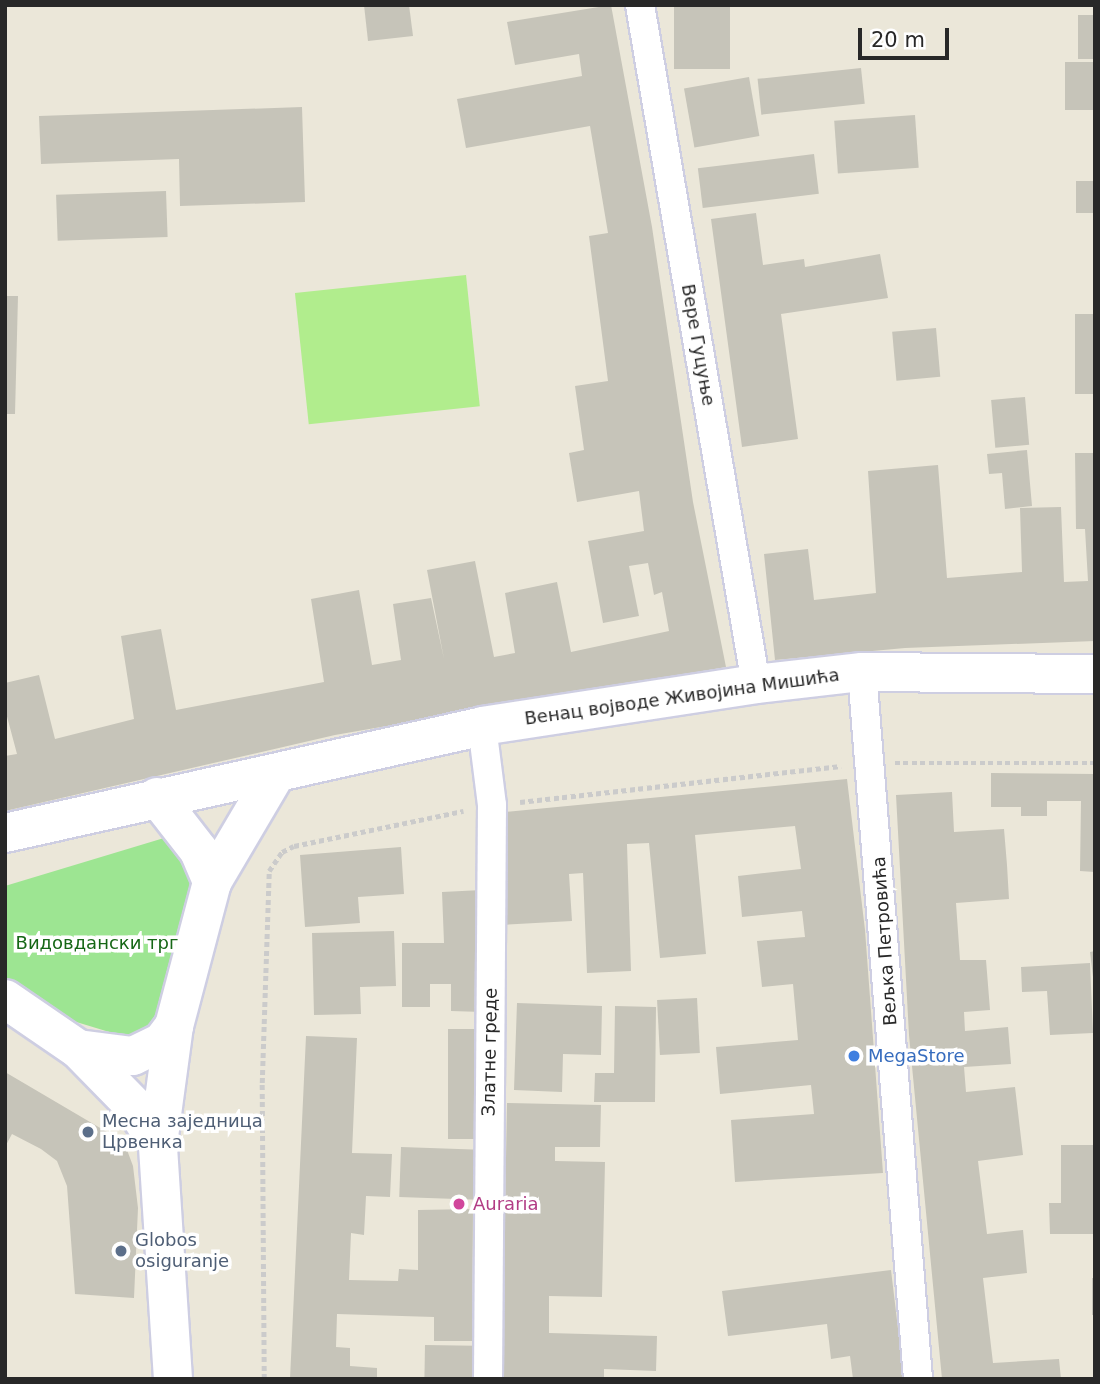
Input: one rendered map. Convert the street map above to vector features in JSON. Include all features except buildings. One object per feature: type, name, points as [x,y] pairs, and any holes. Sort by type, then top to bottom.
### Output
[{"type":"main road","name":"Венац војводе Живојина Мишића","points":[[5,832],[157,797],[275,775],[482,726],[756,684],[862,672],[1095,674]]},
{"type":"main road","points":[[173,1379],[158,1144],[174,1026],[212,882],[275,775]]},
{"type":"main road","points":[[157,797],[199,850],[212,882]]},
{"type":"main road","points":[[5,999],[78,1049],[134,1106],[158,1144]]},
{"type":"main road","points":[[78,1049],[134,1056],[162,1042],[174,1026]]},
{"type":"street","name":"Вере Гуцуње","points":[[640,5],[756,684]]},
{"type":"street","name":"Вељка Петровића","points":[[862,672],[919,1379]]},
{"type":"street","name":"Златне греде","points":[[482,726],[492,805],[488,1379]]},
{"type":"green space","points":[[466,275],[480,406],[309,424],[295,293]]},
{"type":"green space","name":"Видовдански трг","points":[[164,838],[180,842],[200,865],[160,1007],[150,1028],[129,1038],[50,1014],[5,986],[5,886]]},
{"type":"place","name":"MegaStore","points":[[854,1056]]},
{"type":"place","name":"Месна заједница Црвенка","points":[[88,1132]]},
{"type":"place","name":"Auraria","points":[[459,1204]]},
{"type":"place","name":"Globos osiguranje","points":[[121,1251]]}]
